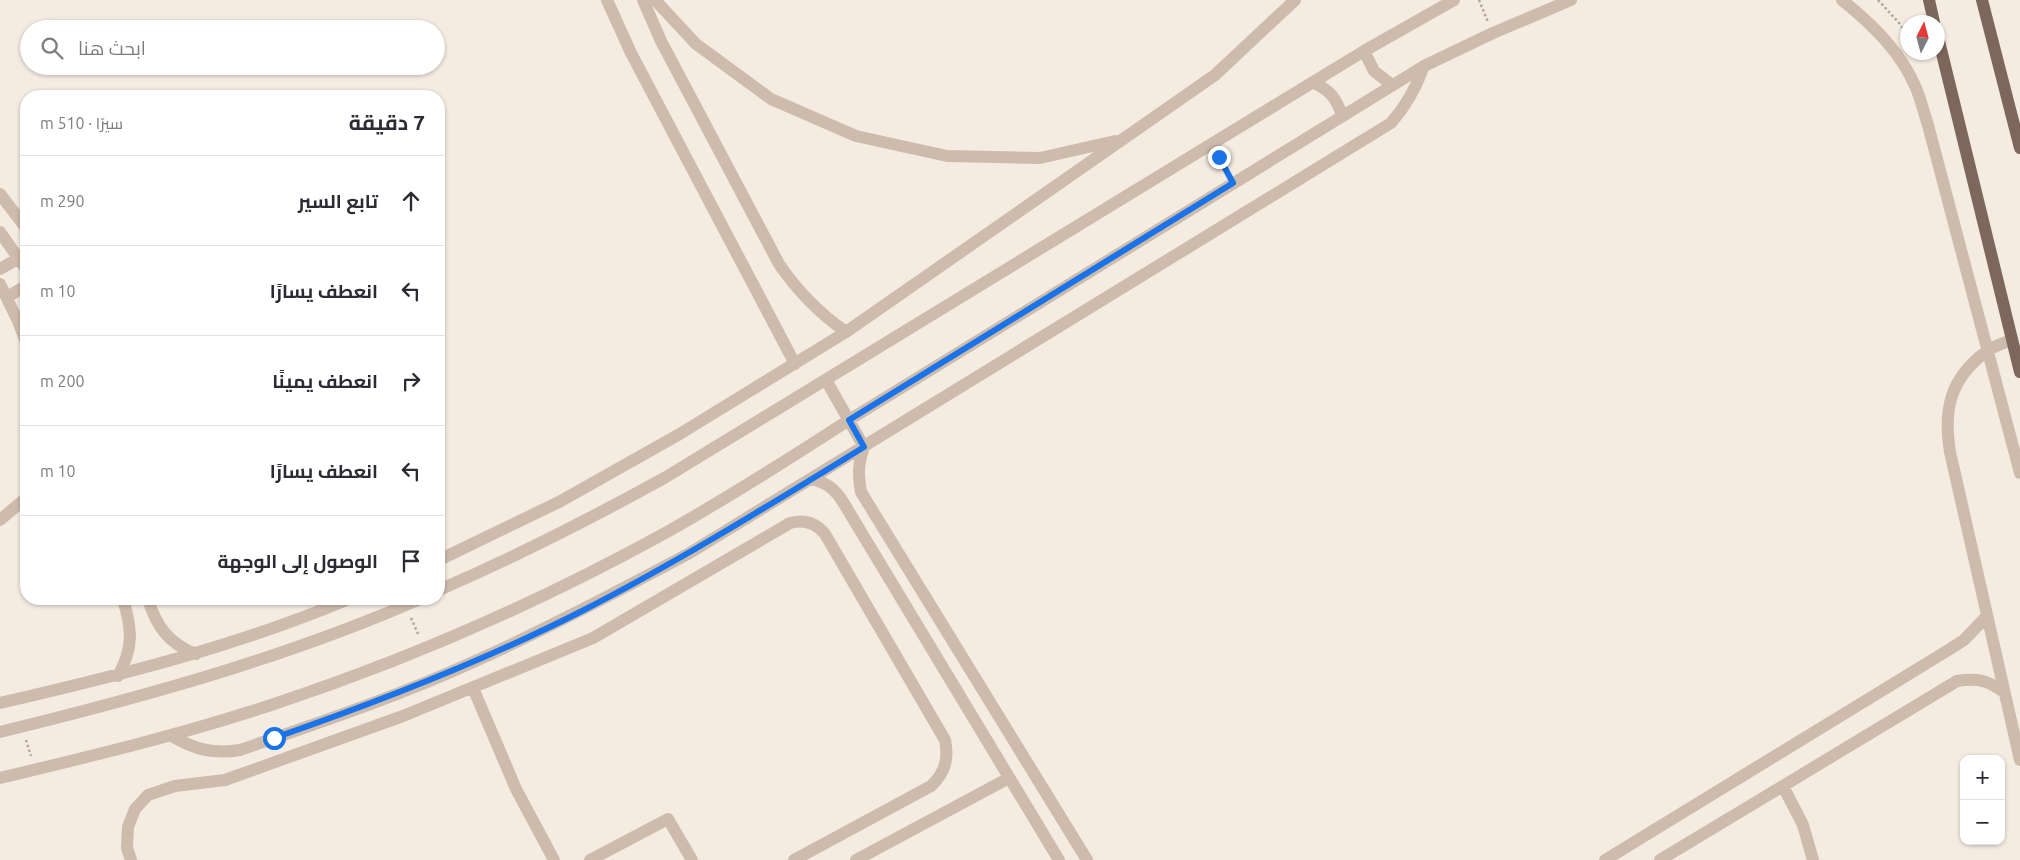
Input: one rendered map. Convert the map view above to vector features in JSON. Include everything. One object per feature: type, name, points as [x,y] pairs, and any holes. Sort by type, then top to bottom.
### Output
[{"type":"main road","points":[[1929,0],[1932,15]]},
{"type":"main road","points":[[1982,0],[2020,148]]},
{"type":"main road","points":[[1944,60],[2020,372]]},
{"type":"street","points":[[607,0],[631,53],[796,364]]},
{"type":"street","points":[[643,0],[661,41],[779,264],[808,302],[846,332]]},
{"type":"street","points":[[655,0],[696,44],[771,98],[856,136],[947,156],[1040,158],[1122,139]]},
{"type":"street","points":[[445,557],[559,502],[678,435],[846,332],[1215,74],[1295,0]]},
{"type":"street","points":[[445,587],[504,562],[586,521],[666,477],[1364,51],[1454,0]]},
{"type":"street","points":[[0,778],[172,736],[275,704],[376,668],[475,627],[572,582],[667,532],[759,478],[849,420],[1424,66],[1493,33],[1572,0]]},
{"type":"street","points":[[1842,0],[1869,21],[1895,52],[1915,87],[1928,125],[2020,473]]},
{"type":"street","points":[[1364,51],[1374,71],[1392,85]]},
{"type":"street","points":[[172,736],[188,746],[205,751],[223,752],[240,750],[356,710],[469,664],[580,612],[688,554],[1391,123],[1405,106],[1416,88],[1424,66]]},
{"type":"street","points":[[1314,83],[1333,95],[1339,105],[1342,116]]},
{"type":"street","points":[[0,194],[20,220]]},
{"type":"street","points":[[0,232],[20,253]]},
{"type":"street","points":[[0,269],[20,258]]},
{"type":"street","points":[[0,284],[20,328]]},
{"type":"street","points":[[7,297],[20,289]]},
{"type":"street","points":[[2012,340],[1988,350],[1970,365],[1956,384],[1948,406],[1946,429],[2020,760]]},
{"type":"street","points":[[826,380],[864,447],[859,461],[858,477],[861,492],[1087,860]]},
{"type":"street","points":[[812,479],[825,483],[836,491],[840,497],[1059,860]]},
{"type":"street","points":[[0,520],[20,503]]},
{"type":"street","points":[[130,860],[127,848],[128,827],[135,809],[148,795],[175,786],[225,780],[403,716],[593,638],[790,522],[803,521],[815,525],[825,534],[945,740],[947,758],[942,774],[931,786],[794,860]]},
{"type":"street","points":[[118,676],[125,663],[131,635],[124,605]]},
{"type":"street","points":[[150,605],[154,618],[168,637],[176,645],[196,654]]},
{"type":"street","points":[[0,702],[118,676],[196,654],[333,605]]},
{"type":"street","points":[[0,731],[162,691],[250,664],[404,606]]},
{"type":"street","points":[[1605,860],[1950,650],[1964,640],[1987,616]]},
{"type":"street","points":[[1660,860],[1957,681],[1974,679],[1990,683],[2004,692]]},
{"type":"street","points":[[473,688],[516,789],[554,860]]},
{"type":"street","points":[[856,860],[1009,778]]},
{"type":"street","points":[[1783,786],[1795,805],[1813,860]]},
{"type":"street","points":[[590,860],[668,819],[692,860]]},
{"type":"path","points":[[1479,0],[1493,33]]},
{"type":"path","points":[[1878,0],[1900,24]]},
{"type":"path","points":[[1213,144],[1233,183]]},
{"type":"path","points":[[404,606],[425,647]]},
{"type":"path","points":[[21,727],[35,770]]},
{"type":"route","points":[[274,738],[356,710],[469,664],[580,612],[688,554],[864,447],[849,420],[1233,183],[1219,157]]}]
